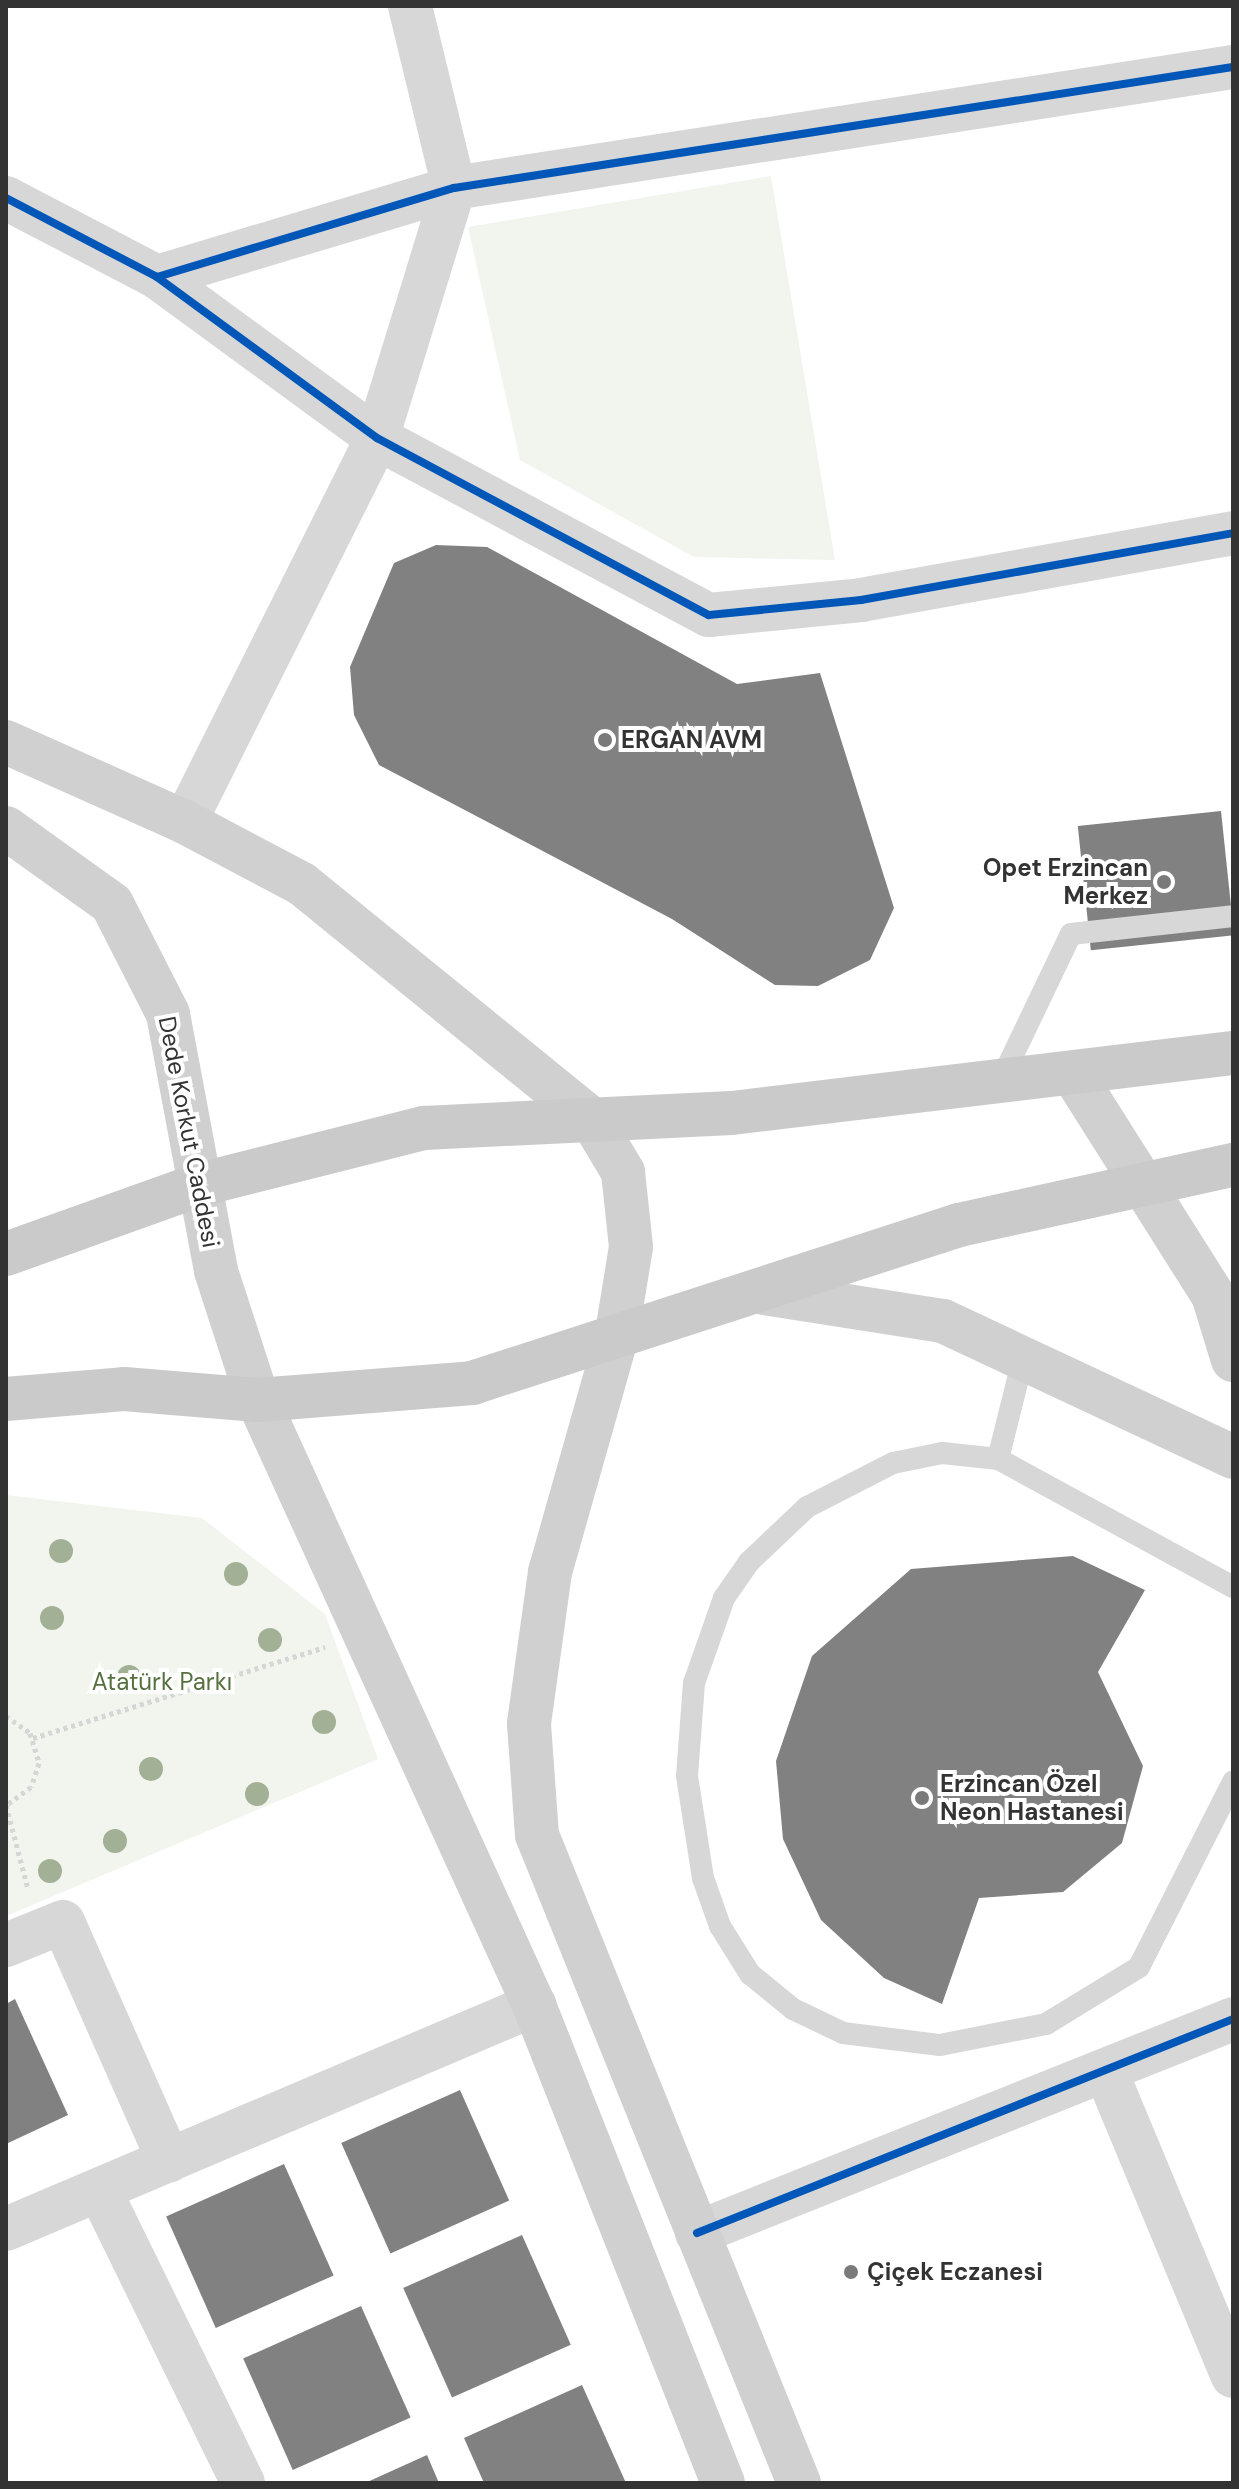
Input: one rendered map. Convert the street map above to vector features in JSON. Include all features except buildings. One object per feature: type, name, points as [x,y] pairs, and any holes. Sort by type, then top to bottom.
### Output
[{"type":"main road","points":[[6,742],[185,822],[302,884],[592,1120],[623,1172],[631,1247],[616,1339],[550,1572],[529,1724],[537,1835],[799,2483]]},
{"type":"main road","name":"Dede Korkut Caddesi","points":[[6,828],[112,904],[168,1014],[216,1271],[258,1400],[367,1633],[534,2005],[723,2483]]},
{"type":"main road","points":[[6,1254],[202,1184],[424,1128],[592,1120],[1075,1077],[1233,1053]]},
{"type":"main road","points":[[1075,1077],[1148,1182],[1213,1295],[1233,1360]]},
{"type":"main road","points":[[6,1399],[124,1389],[258,1400],[472,1383],[764,1293],[959,1225],[1233,1165]]},
{"type":"main road","points":[[764,1293],[943,1321],[1233,1457]]},
{"type":"street","points":[[185,822],[377,438],[454,188],[410,6]]},
{"type":"street","points":[[157,277],[454,188],[1233,67]]},
{"type":"street","points":[[6,198],[157,277],[377,438],[709,615],[861,600],[1233,533]]},
{"type":"street","points":[[23,1938],[63,1922],[169,2161]]},
{"type":"street","points":[[6,2229],[534,2005]]},
{"type":"street","points":[[697,2233],[1107,2074],[1233,2019]]},
{"type":"street","points":[[1107,2074],[1233,2376]]},
{"type":"street","points":[[100,2191],[243,2483]]},
{"type":"lane","points":[[1000,1083],[1071,934],[1233,916]]},
{"type":"lane","points":[[998,1459],[1023,1359]]},
{"type":"lane","points":[[1233,1587],[998,1459],[917,1456],[837,1488],[779,1530],[724,1598],[694,1683],[687,1776],[703,1878],[733,1951],[793,2009],[870,2039],[976,2042],[1046,2024],[1139,1967],[1233,1782]]},
{"type":"path","points":[[33,1738],[367,1633]]},
{"type":"path","points":[[6,1716],[33,1738],[36,1776],[6,1805],[23,1938]]},
{"type":"green space","points":[[771,176],[835,560],[694,557],[520,460],[468,227]]},
{"type":"green space","name":"Atatürk Parkı","points":[[6,1495],[202,1518],[325,1614],[378,1759],[6,1916]]},
{"type":"cycle path","points":[[157,277],[454,188],[1233,67]]},
{"type":"cycle path","points":[[6,198],[157,277],[377,438],[709,615],[861,600],[1233,533]]},
{"type":"cycle path","points":[[697,2233],[1233,2019]]},
{"type":"place","name":"ERGAN AVM","points":[[605,740]]},
{"type":"place","name":"Opet Erzincan Merkez","points":[[1164,882]]},
{"type":"place","name":"Erzincan Özel Neon Hastanesi","points":[[922,1798]]},
{"type":"place","name":"Çiçek Eczanesi","points":[[851,2272]]}]
